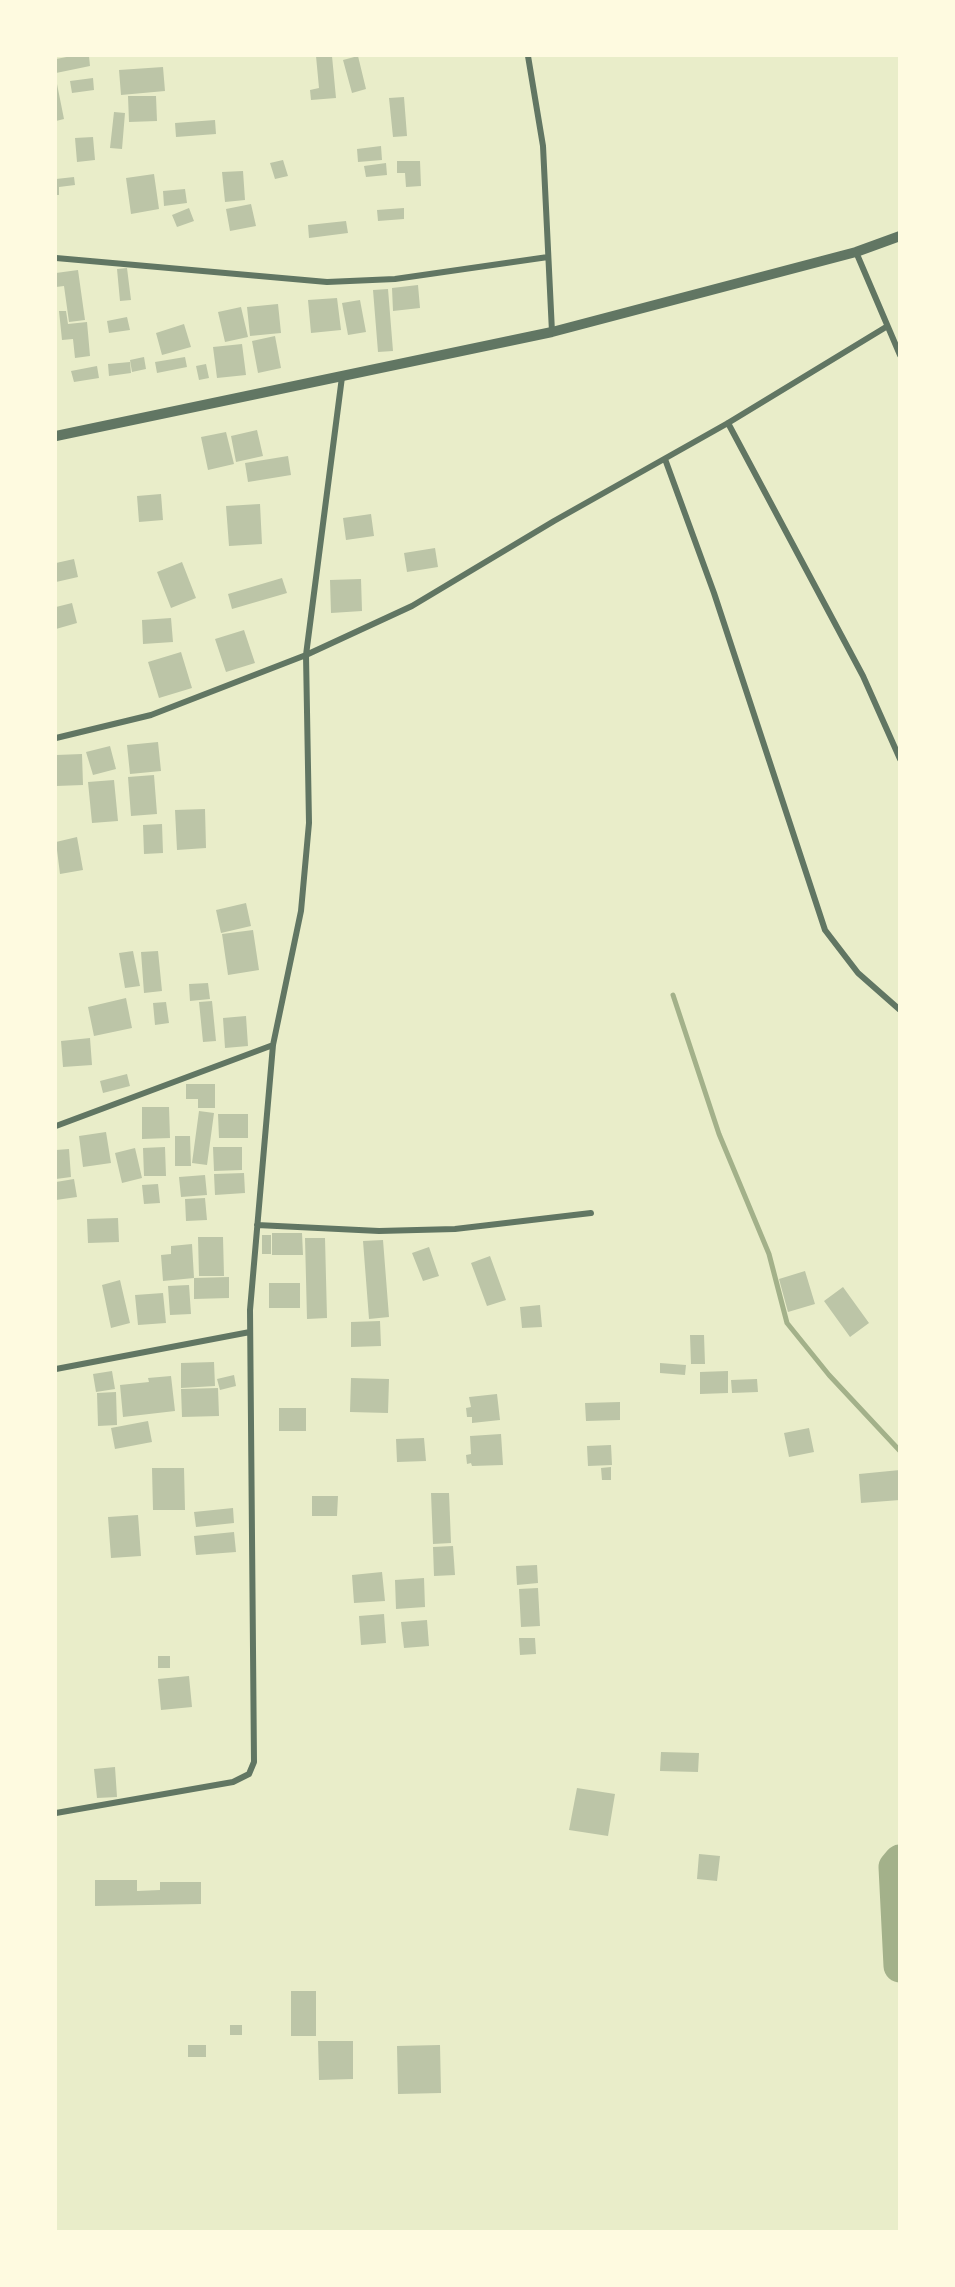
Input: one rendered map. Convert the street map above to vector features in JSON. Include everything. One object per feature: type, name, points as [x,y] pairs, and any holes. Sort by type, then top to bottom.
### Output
[{"type":"street","points":[[528,56],[543,146],[552,332]]},
{"type":"street","points":[[56,436],[552,332],[856,252],[900,236]]},
{"type":"street","points":[[856,252],[886,327],[900,355]]},
{"type":"street","points":[[56,258],[327,282],[394,279],[548,257]]},
{"type":"street","points":[[56,738],[151,715],[306,655],[412,606],[554,521],[728,423],[886,327]]},
{"type":"street","points":[[56,1813],[233,1782],[249,1774],[254,1762],[250,1332],[273,1045],[301,911],[308,834],[306,655],[342,376]]},
{"type":"street","points":[[728,423],[863,676],[900,759]]},
{"type":"street","points":[[664,459],[714,593],[825,930],[858,973],[900,1010]]},
{"type":"street","points":[[56,1126],[273,1045]]},
{"type":"street","points":[[257,1225],[379,1231],[455,1229],[591,1213]]},
{"type":"street","points":[[56,1369],[250,1332]]},
{"type":"building","points":[[89,56],[90,66],[56,73],[56,59]]},
{"type":"building","points":[[316,56],[332,56],[336,98],[311,100],[310,90],[319,88]]},
{"type":"building","points":[[358,56],[366,89],[352,93],[343,60]]},
{"type":"building","points":[[163,67],[165,91],[121,95],[119,70]]},
{"type":"building","points":[[93,78],[94,90],[72,93],[70,81]]},
{"type":"building","points":[[56,84],[64,119],[56,121]]},
{"type":"building","points":[[128,96],[156,96],[157,121],[129,122]]},
{"type":"building","points":[[404,97],[407,136],[393,137],[389,98]]},
{"type":"building","points":[[114,112],[125,113],[122,149],[110,148]]},
{"type":"building","points":[[215,120],[216,134],[176,137],[175,123]]},
{"type":"building","points":[[93,137],[95,160],[77,162],[75,138]]},
{"type":"building","points":[[381,146],[382,160],[358,162],[357,149]]},
{"type":"building","points":[[283,160],[288,176],[275,179],[270,163]]},
{"type":"building","points":[[397,161],[420,161],[421,186],[406,187],[405,173],[397,173]]},
{"type":"building","points":[[386,163],[387,175],[366,177],[364,166]]},
{"type":"building","points":[[243,171],[245,200],[225,202],[222,172]]},
{"type":"building","points":[[154,174],[159,209],[131,214],[126,178]]},
{"type":"building","points":[[74,177],[75,185],[59,187],[59,195],[56,195],[56,179]]},
{"type":"building","points":[[185,189],[187,203],[164,206],[163,191]]},
{"type":"building","points":[[251,204],[256,226],[230,231],[226,209]]},
{"type":"building","points":[[189,208],[194,221],[177,227],[172,215]]},
{"type":"building","points":[[404,208],[404,219],[378,221],[377,210]]},
{"type":"building","points":[[346,221],[348,233],[309,238],[308,225]]},
{"type":"building","points":[[127,268],[131,300],[120,301],[117,269]]},
{"type":"building","points":[[78,270],[85,320],[69,322],[64,286],[56,287],[56,273]]},
{"type":"building","points":[[418,285],[420,308],[393,311],[392,288]]},
{"type":"building","points":[[388,289],[393,351],[378,352],[373,290]]},
{"type":"building","points":[[337,298],[341,330],[311,333],[308,300]]},
{"type":"building","points":[[360,300],[366,332],[348,335],[342,303]]},
{"type":"building","points":[[278,304],[281,333],[250,336],[247,307]]},
{"type":"building","points":[[241,307],[248,337],[225,342],[218,312]]},
{"type":"building","points":[[59,311],[66,311],[68,324],[87,322],[90,356],[75,358],[73,339],[62,340]]},
{"type":"building","points":[[127,317],[130,330],[109,333],[107,321]]},
{"type":"building","points":[[184,324],[191,347],[162,355],[156,333]]},
{"type":"building","points":[[275,336],[281,368],[258,373],[252,341]]},
{"type":"building","points":[[242,344],[246,375],[217,378],[213,347]]},
{"type":"building","points":[[144,357],[146,369],[132,372],[130,360]]},
{"type":"building","points":[[185,357],[187,367],[157,373],[155,362]]},
{"type":"building","points":[[130,362],[131,373],[109,376],[108,364]]},
{"type":"building","points":[[206,364],[209,378],[199,380],[196,366]]},
{"type":"building","points":[[97,366],[99,378],[74,382],[71,371]]},
{"type":"building","points":[[257,430],[263,456],[236,462],[231,436]]},
{"type":"building","points":[[226,432],[234,464],[208,470],[201,437]]},
{"type":"building","points":[[288,456],[291,475],[248,482],[245,463]]},
{"type":"building","points":[[161,494],[163,520],[139,522],[137,496]]},
{"type":"building","points":[[260,504],[262,544],[229,546],[226,506]]},
{"type":"building","points":[[371,514],[374,536],[346,540],[343,518]]},
{"type":"building","points":[[435,548],[438,567],[407,572],[404,553]]},
{"type":"building","points":[[74,559],[78,577],[56,582],[56,563]]},
{"type":"building","points":[[182,562],[196,598],[171,608],[157,572]]},
{"type":"building","points":[[282,578],[287,593],[232,609],[228,594]]},
{"type":"building","points":[[361,579],[362,611],[331,613],[330,580]]},
{"type":"building","points":[[72,603],[77,623],[56,629],[56,607]]},
{"type":"building","points":[[171,618],[173,642],[143,644],[142,620]]},
{"type":"building","points":[[244,630],[255,663],[226,672],[215,639]]},
{"type":"building","points":[[181,652],[192,688],[159,698],[148,662]]},
{"type":"building","points":[[158,742],[161,771],[130,774],[127,745]]},
{"type":"building","points":[[110,746],[116,769],[93,775],[86,752]]},
{"type":"building","points":[[82,754],[83,785],[56,786],[56,755]]},
{"type":"building","points":[[154,775],[157,814],[131,816],[128,777]]},
{"type":"building","points":[[114,780],[118,821],[92,823],[88,782]]},
{"type":"building","points":[[205,809],[206,848],[177,850],[175,810]]},
{"type":"building","points":[[162,824],[163,853],[144,854],[143,825]]},
{"type":"building","points":[[77,837],[83,870],[60,874],[56,842]]},
{"type":"building","points":[[246,903],[251,926],[221,933],[216,910]]},
{"type":"building","points":[[253,930],[259,970],[228,975],[222,934]]},
{"type":"building","points":[[133,951],[140,986],[125,988],[119,953]]},
{"type":"building","points":[[158,951],[162,991],[144,993],[141,952]]},
{"type":"building","points":[[208,983],[210,999],[190,1001],[189,984]]},
{"type":"building","points":[[126,998],[132,1028],[94,1036],[88,1007]]},
{"type":"building","points":[[212,1001],[216,1041],[203,1042],[199,1002]]},
{"type":"building","points":[[166,1002],[169,1023],[155,1025],[153,1003]]},
{"type":"building","points":[[246,1016],[248,1046],[225,1048],[223,1018]]},
{"type":"building","points":[[90,1038],[92,1065],[63,1067],[61,1041]]},
{"type":"building","points":[[127,1074],[130,1086],[103,1093],[100,1081]]},
{"type":"building","points":[[186,1084],[215,1084],[215,1108],[198,1108],[198,1099],[186,1099]]},
{"type":"building","points":[[142,1107],[169,1107],[170,1138],[142,1139]]},
{"type":"building","points":[[199,1111],[214,1113],[207,1165],[192,1163]]},
{"type":"building","points":[[218,1114],[248,1114],[248,1138],[219,1138]]},
{"type":"building","points":[[106,1132],[111,1163],[83,1167],[79,1136]]},
{"type":"building","points":[[175,1136],[190,1136],[191,1166],[175,1166]]},
{"type":"building","points":[[165,1147],[166,1176],[144,1176],[143,1148]]},
{"type":"building","points":[[213,1147],[242,1147],[242,1170],[214,1171]]},
{"type":"building","points":[[135,1148],[142,1178],[122,1183],[115,1153]]},
{"type":"building","points":[[69,1149],[71,1177],[56,1179],[56,1150]]},
{"type":"building","points":[[244,1173],[245,1193],[215,1195],[214,1174]]},
{"type":"building","points":[[205,1175],[207,1195],[181,1197],[179,1177]]},
{"type":"building","points":[[74,1179],[77,1197],[56,1200],[56,1182]]},
{"type":"building","points":[[158,1184],[160,1203],[144,1204],[142,1185]]},
{"type":"building","points":[[205,1198],[207,1220],[186,1221],[185,1199]]},
{"type":"building","points":[[118,1218],[119,1242],[88,1243],[87,1219]]},
{"type":"building","points":[[272,1233],[302,1233],[303,1255],[272,1255]]},
{"type":"building","points":[[262,1235],[271,1235],[271,1254],[262,1254]]},
{"type":"building","points":[[198,1237],[223,1237],[224,1276],[199,1276]]},
{"type":"building","points":[[305,1238],[325,1238],[327,1318],[307,1319]]},
{"type":"building","points":[[383,1240],[389,1317],[369,1319],[363,1241]]},
{"type":"building","points":[[192,1244],[194,1278],[163,1281],[161,1255],[171,1254],[171,1246]]},
{"type":"building","points":[[429,1247],[439,1276],[423,1281],[412,1253]]},
{"type":"building","points":[[490,1256],[506,1300],[487,1306],[471,1263]]},
{"type":"building","points":[[805,1271],[815,1304],[788,1312],[779,1279]]},
{"type":"building","points":[[229,1277],[229,1298],[194,1299],[194,1278]]},
{"type":"building","points":[[120,1280],[130,1323],[111,1328],[102,1285]]},
{"type":"building","points":[[269,1283],[300,1283],[300,1308],[269,1308]]},
{"type":"building","points":[[189,1285],[191,1314],[170,1315],[168,1286]]},
{"type":"building","points":[[843,1287],[869,1323],[850,1337],[824,1301]]},
{"type":"building","points":[[163,1293],[166,1323],[138,1325],[135,1295]]},
{"type":"building","points":[[540,1305],[542,1327],[522,1328],[520,1307]]},
{"type":"building","points":[[380,1321],[381,1346],[351,1347],[351,1322]]},
{"type":"building","points":[[690,1335],[704,1335],[705,1364],[691,1364]]},
{"type":"building","points":[[214,1362],[215,1386],[181,1388],[181,1363]]},
{"type":"building","points":[[660,1363],[686,1365],[685,1375],[660,1373]]},
{"type":"building","points":[[112,1371],[115,1389],[96,1392],[93,1374]]},
{"type":"building","points":[[728,1371],[728,1393],[700,1394],[700,1372]]},
{"type":"building","points":[[234,1375],[236,1386],[220,1390],[217,1379]]},
{"type":"building","points":[[171,1376],[175,1411],[123,1417],[120,1385],[149,1382],[148,1378]]},
{"type":"building","points":[[351,1378],[389,1379],[388,1413],[350,1412]]},
{"type":"building","points":[[757,1379],[758,1392],[732,1393],[731,1380]]},
{"type":"building","points":[[218,1388],[219,1416],[182,1417],[181,1389]]},
{"type":"building","points":[[116,1392],[117,1425],[98,1426],[97,1393]]},
{"type":"building","points":[[497,1394],[500,1420],[472,1423],[472,1417],[467,1417],[466,1408],[471,1407],[469,1397]]},
{"type":"building","points":[[620,1402],[620,1420],[586,1421],[585,1403]]},
{"type":"building","points":[[279,1408],[306,1408],[306,1431],[279,1431]]},
{"type":"building","points":[[148,1421],[152,1442],[115,1449],[111,1428]]},
{"type":"building","points":[[809,1428],[814,1452],[789,1457],[784,1433]]},
{"type":"building","points":[[501,1434],[503,1465],[472,1466],[471,1463],[467,1464],[466,1455],[471,1454],[470,1436]]},
{"type":"building","points":[[424,1438],[426,1461],[397,1462],[396,1439]]},
{"type":"building","points":[[611,1445],[612,1465],[588,1466],[587,1446]]},
{"type":"building","points":[[611,1467],[611,1480],[602,1480],[601,1468]]},
{"type":"building","points":[[152,1468],[184,1468],[185,1510],[153,1510]]},
{"type":"building","points":[[900,1470],[900,1500],[861,1503],[859,1474]]},
{"type":"building","points":[[431,1493],[449,1493],[451,1543],[433,1544]]},
{"type":"building","points":[[312,1496],[338,1496],[337,1516],[312,1516]]},
{"type":"building","points":[[233,1508],[234,1523],[196,1527],[194,1512]]},
{"type":"building","points":[[138,1515],[141,1556],[111,1558],[108,1517]]},
{"type":"building","points":[[234,1532],[236,1552],[196,1555],[194,1536]]},
{"type":"building","points":[[453,1546],[455,1575],[434,1576],[433,1547]]},
{"type":"building","points":[[537,1565],[538,1583],[517,1585],[516,1566]]},
{"type":"building","points":[[382,1572],[385,1601],[354,1603],[352,1575]]},
{"type":"building","points":[[424,1578],[425,1607],[396,1609],[395,1580]]},
{"type":"building","points":[[538,1588],[540,1626],[521,1627],[519,1589]]},
{"type":"building","points":[[384,1614],[386,1643],[361,1645],[359,1616]]},
{"type":"building","points":[[427,1620],[429,1646],[404,1648],[401,1622]]},
{"type":"building","points":[[519,1638],[535,1638],[536,1654],[520,1655]]},
{"type":"building","points":[[158,1656],[170,1656],[170,1668],[158,1668]]},
{"type":"building","points":[[189,1676],[192,1707],[161,1710],[158,1679]]},
{"type":"building","points":[[661,1752],[699,1753],[698,1772],[660,1771]]},
{"type":"building","points":[[115,1767],[117,1797],[97,1798],[94,1769]]},
{"type":"building","points":[[577,1788],[615,1794],[608,1836],[569,1830]]},
{"type":"building","points":[[699,1854],[720,1856],[717,1881],[697,1879]]},
{"type":"building","points":[[95,1880],[137,1880],[137,1891],[160,1890],[160,1882],[201,1882],[201,1904],[95,1906]]},
{"type":"building","points":[[291,1991],[316,1991],[316,2036],[291,2036]]},
{"type":"building","points":[[230,2025],[242,2025],[242,2035],[230,2035]]},
{"type":"building","points":[[318,2041],[353,2041],[353,2079],[319,2080]]},
{"type":"building","points":[[188,2045],[206,2045],[206,2057],[188,2057]]},
{"type":"building","points":[[440,2045],[441,2093],[398,2094],[397,2046]]},
{"type":"waterway","points":[[673,995],[719,1134],[769,1254],[787,1323],[829,1375],[900,1451]]},
{"type":"waterway","points":[[900,1861],[895,1867],[900,1966]]}]
